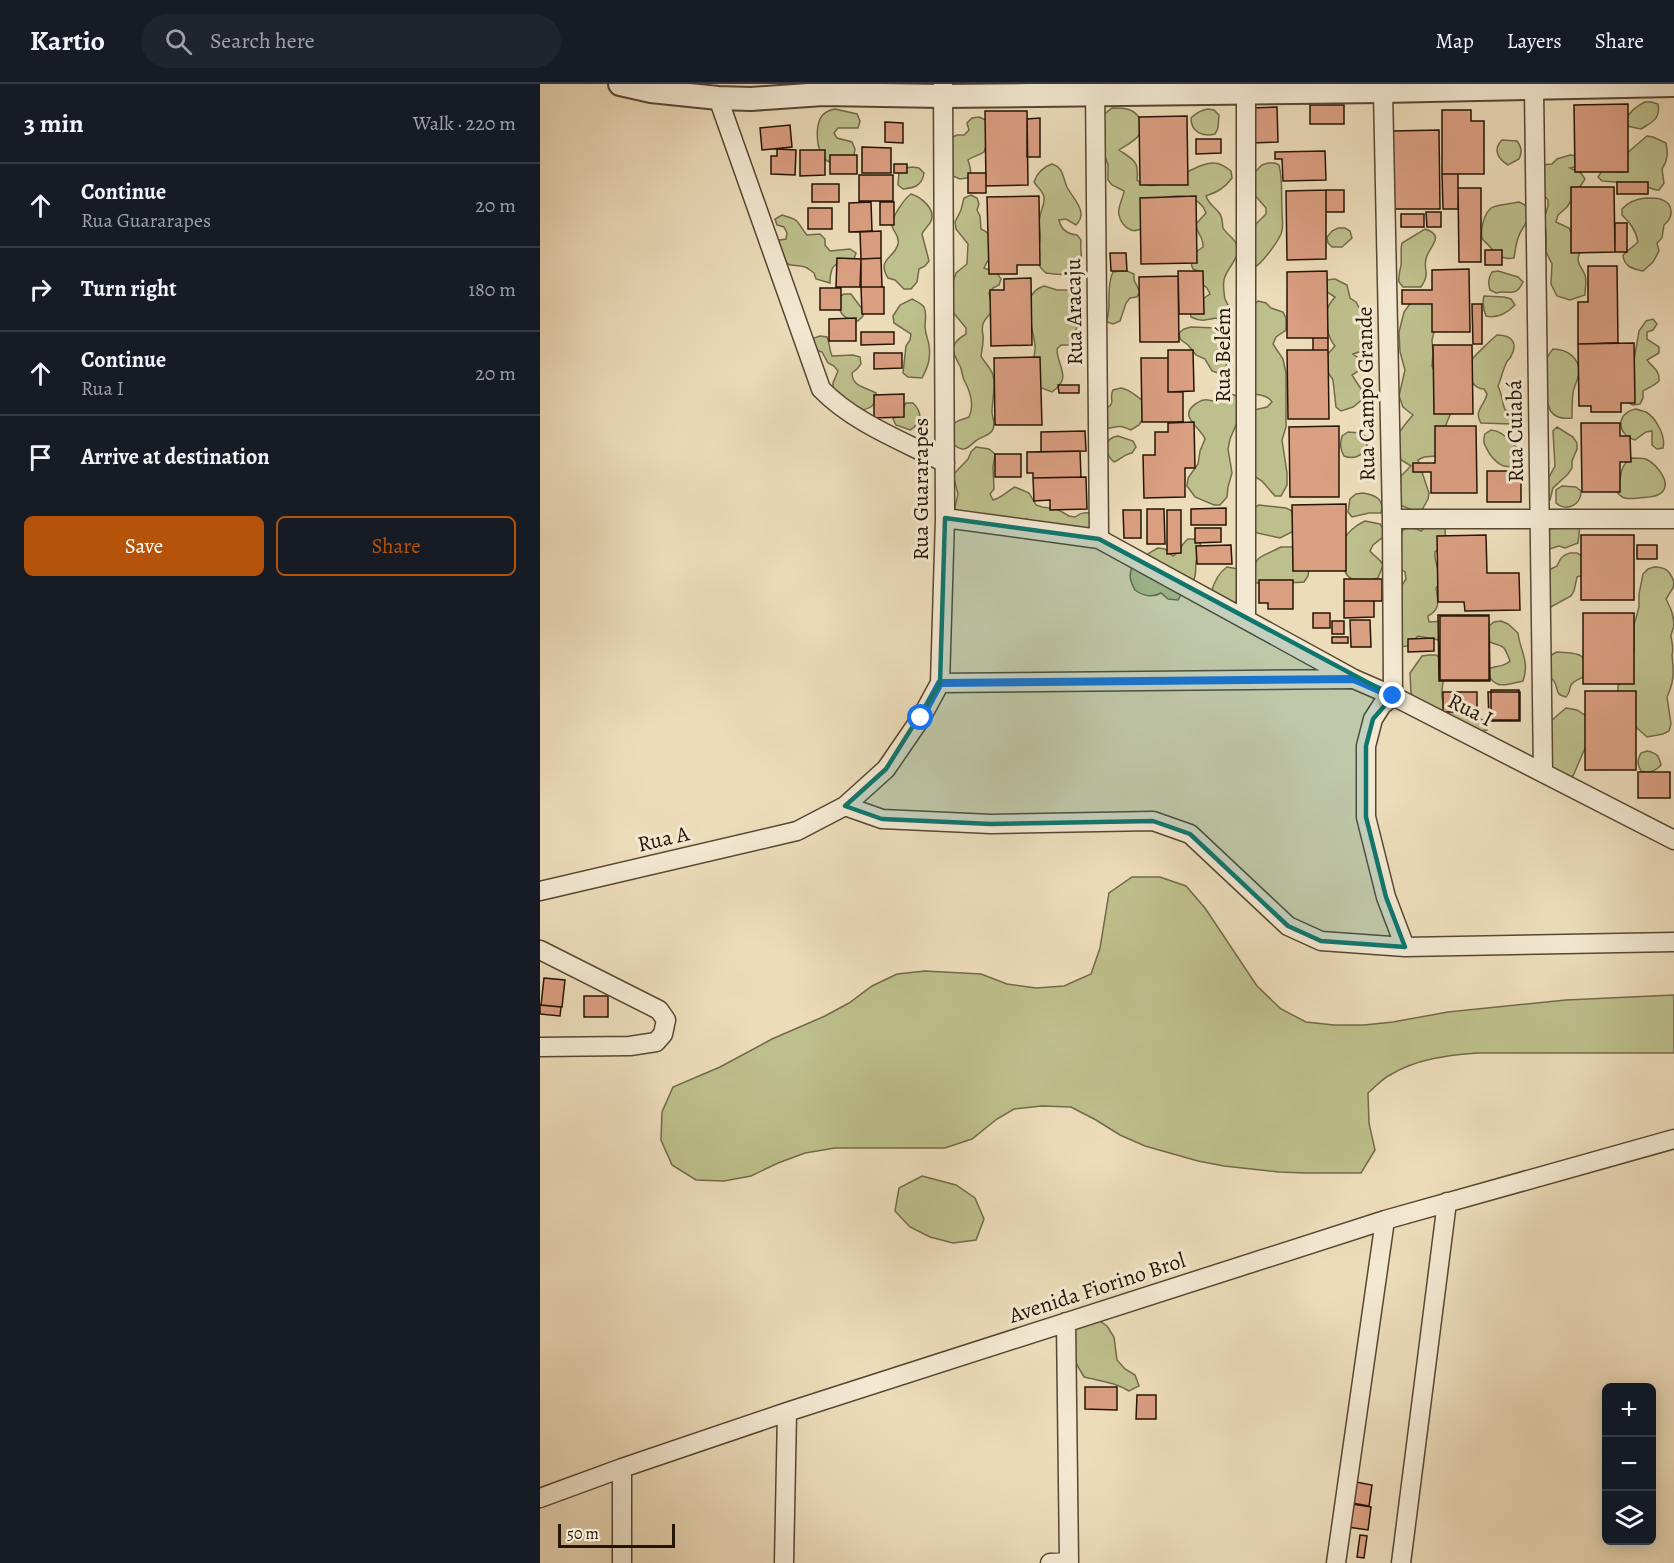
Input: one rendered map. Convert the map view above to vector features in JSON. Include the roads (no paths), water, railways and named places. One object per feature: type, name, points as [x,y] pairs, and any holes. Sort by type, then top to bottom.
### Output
[{"type":"street","points":[[621,84],[651,91],[751,99],[942,90],[1383,91],[1674,85]]},
{"type":"street","points":[[824,94],[845,84]]},
{"type":"street","name":"Rua Cuiabá","points":[[1534,88],[1543,773]]},
{"type":"street","name":"Rua Aracaju","points":[[1095,89],[1099,539]]},
{"type":"street","name":"Rua Guararapes","points":[[797,831],[845,806],[886,769],[921,718],[940,683],[945,518],[942,90]]},
{"type":"street","name":"Rua Belém","points":[[1246,91],[1246,619]]},
{"type":"street","name":"Rua Campo Grande","points":[[1383,91],[1392,519],[1393,696]]},
{"type":"street","points":[[718,98],[821,389],[852,415],[945,463]]},
{"type":"street","points":[[945,518],[1099,539]]},
{"type":"street","points":[[1392,519],[1674,519]]},
{"type":"street","name":"Rua I","points":[[1099,539],[1354,679],[1393,696],[1674,840]]},
{"type":"street","points":[[940,683],[1354,679]]},
{"type":"street","points":[[1393,696],[1382,705],[1372,719],[1366,746],[1366,817],[1386,897],[1405,947]]},
{"type":"street","points":[[845,806],[882,819],[991,824],[1153,821],[1190,834],[1288,926],[1321,941],[1405,947],[1674,942]]},
{"type":"street","name":"Rua A","points":[[540,891],[797,831]]},
{"type":"street","points":[[540,950],[659,1010],[666,1020],[663,1034],[656,1042],[630,1046],[540,1047]]},
{"type":"street","name":"Avenida Fiorino Brol","points":[[540,1498],[787,1412],[1385,1220],[1674,1139]]},
{"type":"street","points":[[1401,1563],[1447,1202]]},
{"type":"street","points":[[1336,1563],[1385,1220]]},
{"type":"street","points":[[1050,1563],[1069,1562],[1066,1322]]},
{"type":"street","points":[[784,1563],[787,1412]]},
{"type":"street","points":[[622,1468],[622,1563]]}]
